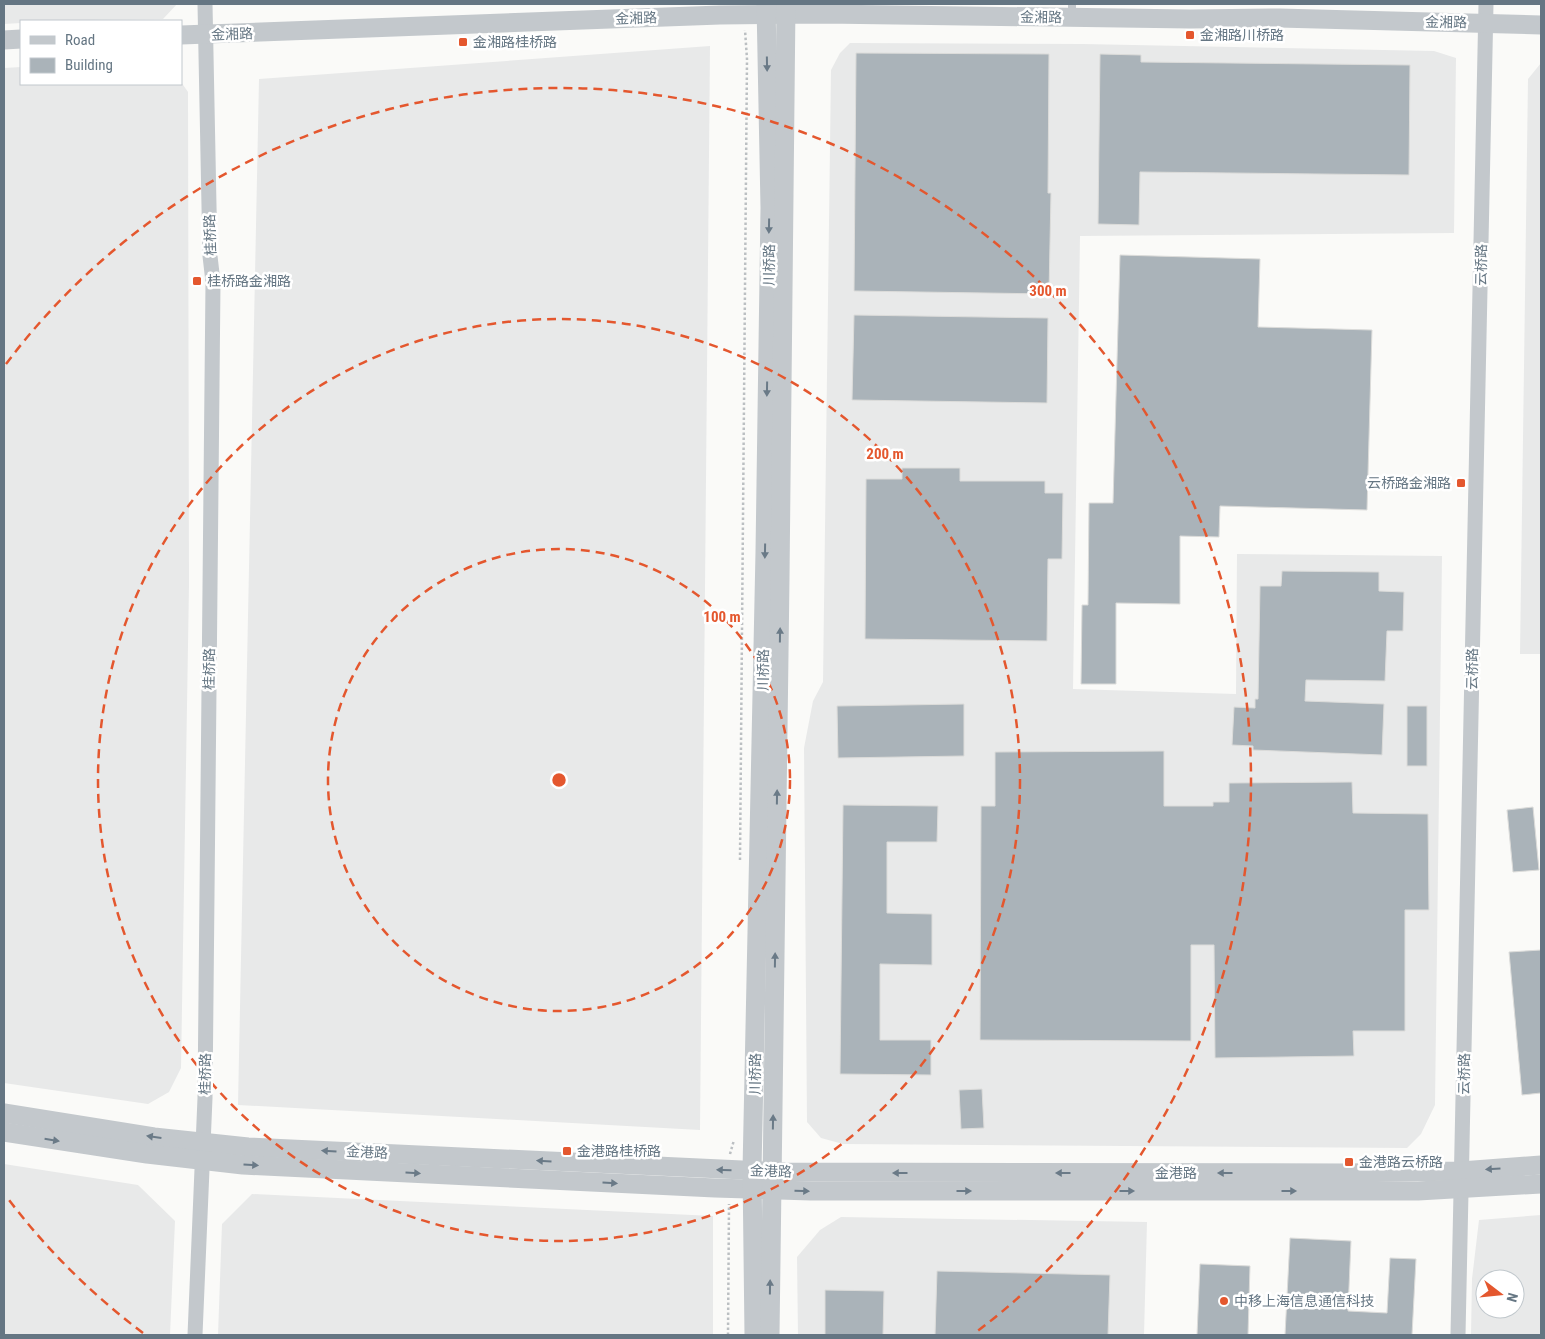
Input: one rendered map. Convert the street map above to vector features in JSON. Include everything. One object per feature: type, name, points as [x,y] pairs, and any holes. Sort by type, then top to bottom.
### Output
[{"type":"street","name":"桂桥路","points":[[195,1335],[205,1068],[213,282],[210,256],[205,4]]},
{"type":"street","name":"云桥路","points":[[1458,1335],[1486,4]]},
{"type":"street","name":"金湘路","points":[[182,36],[745,15],[766,9],[1072,10],[1190,19],[1279,18],[1487,22],[1541,25]]},
{"type":"street","name":"川桥路","points":[[754,1335],[753,1180],[770,208],[766,9]]},
{"type":"street","name":"川桥路","points":[[770,1335],[786,9]]},
{"type":"street","points":[[4,40],[20,39]]},
{"type":"street","name":"金港路","points":[[4,1113],[202,1152]]},
{"type":"street","name":"金港路","points":[[4,1132],[202,1152],[248,1147],[730,1179],[772,1180],[811,1191],[1285,1192],[1461,1180],[1541,1165]]},
{"type":"street","name":"金港路","points":[[1461,1180],[1541,1184]]},
{"type":"path","points":[[740,865],[747,58],[745,15]]},
{"type":"path","points":[[728,1335],[730,1155],[735,1137]]},
{"type":"shaded area","points":[[4,4],[177,4],[163,19],[20,20],[20,23],[4,24]]},
{"type":"shaded area","points":[[850,43],[1083,44],[1434,51],[1456,58],[1454,233],[1080,236],[1073,689],[1236,694],[1237,554],[1442,556],[1435,1105],[1421,1134],[1407,1148],[843,1144],[821,1138],[807,1122],[804,748],[813,701],[823,682],[831,70],[840,53]]},
{"type":"shaded area","points":[[710,46],[700,1130],[238,1105],[259,79]]},
{"type":"shaded area","points":[[1541,63],[1541,654],[1520,654],[1528,79]]},
{"type":"shaded area","points":[[20,67],[20,85],[182,85],[182,83],[188,92],[189,585],[181,1068],[169,1092],[148,1104],[4,1083],[4,68]]},
{"type":"shaded area","points":[[4,1164],[138,1185],[175,1221],[170,1335],[4,1335]]},
{"type":"shaded area","points":[[252,1194],[713,1216],[713,1335],[218,1335],[222,1224]]},
{"type":"shaded area","points":[[1541,1215],[1541,1335],[1471,1335],[1472,1279],[1479,1220]]},
{"type":"shaded area","points":[[841,1217],[1147,1222],[1144,1335],[798,1335],[797,1257],[820,1230]]},
{"type":"building","points":[[856,53],[1049,54],[1048,193],[1051,193],[1049,294],[854,291]]},
{"type":"building","points":[[1100,54],[1141,55],[1141,62],[1410,65],[1409,175],[1140,172],[1139,225],[1098,224]]},
{"type":"building","points":[[1120,255],[1260,259],[1258,327],[1372,330],[1367,510],[1220,506],[1219,537],[1180,536],[1180,604],[1116,603],[1116,684],[1081,684],[1082,605],[1088,605],[1089,503],[1113,503]]},
{"type":"building","points":[[854,315],[1048,318],[1047,403],[852,400]]},
{"type":"building","points":[[902,468],[960,468],[960,481],[1045,481],[1045,493],[1063,493],[1062,559],[1048,559],[1047,641],[865,639],[866,479],[902,479]]},
{"type":"building","points":[[1282,571],[1379,572],[1379,591],[1404,592],[1403,631],[1387,631],[1385,681],[1306,680],[1305,701],[1384,704],[1382,755],[1253,750],[1253,746],[1232,745],[1234,707],[1255,708],[1255,699],[1258,699],[1260,586],[1281,586]]},
{"type":"building","points":[[964,704],[964,756],[838,758],[837,706]]},
{"type":"building","points":[[1407,706],[1427,706],[1427,766],[1407,766]]},
{"type":"building","points":[[1164,751],[1164,806],[1213,806],[1213,802],[1229,802],[1229,783],[1352,782],[1353,813],[1428,814],[1429,910],[1405,910],[1405,1031],[1353,1031],[1354,1056],[1215,1058],[1214,945],[1191,945],[1191,1041],[980,1040],[981,806],[995,806],[995,752]]},
{"type":"building","points":[[843,805],[938,806],[937,842],[887,842],[887,913],[932,914],[932,965],[880,964],[880,1040],[931,1040],[931,1075],[840,1074]]},
{"type":"building","points":[[1533,807],[1539,870],[1513,872],[1507,810]]},
{"type":"building","points":[[1541,950],[1541,1093],[1522,1095],[1509,952]]},
{"type":"building","points":[[982,1089],[984,1128],[961,1129],[959,1090]]},
{"type":"building","points":[[1290,1238],[1351,1241],[1348,1311],[1387,1313],[1390,1258],[1416,1259],[1412,1335],[1285,1335]]},
{"type":"building","name":"中移上海信息通信科技","points":[[1200,1264],[1250,1266],[1248,1335],[1197,1335]]},
{"type":"building","points":[[937,1271],[1110,1275],[1108,1335],[935,1335]]},
{"type":"building","points":[[825,1290],[884,1291],[883,1335],[825,1335]]},
{"type":"place","name":"金湘路川桥路","points":[[1190,35]]},
{"type":"place","name":"金湘路桂桥路","points":[[463,42]]},
{"type":"place","name":"桂桥路金湘路","points":[[197,281]]},
{"type":"place","name":"云桥路金湘路","points":[[1461,483]]},
{"type":"place","name":"金港路桂桥路","points":[[567,1151]]},
{"type":"place","name":"金港路云桥路","points":[[1349,1162]]},
{"type":"place","name":"中移上海信息通信科技","points":[[1224,1301]]}]
